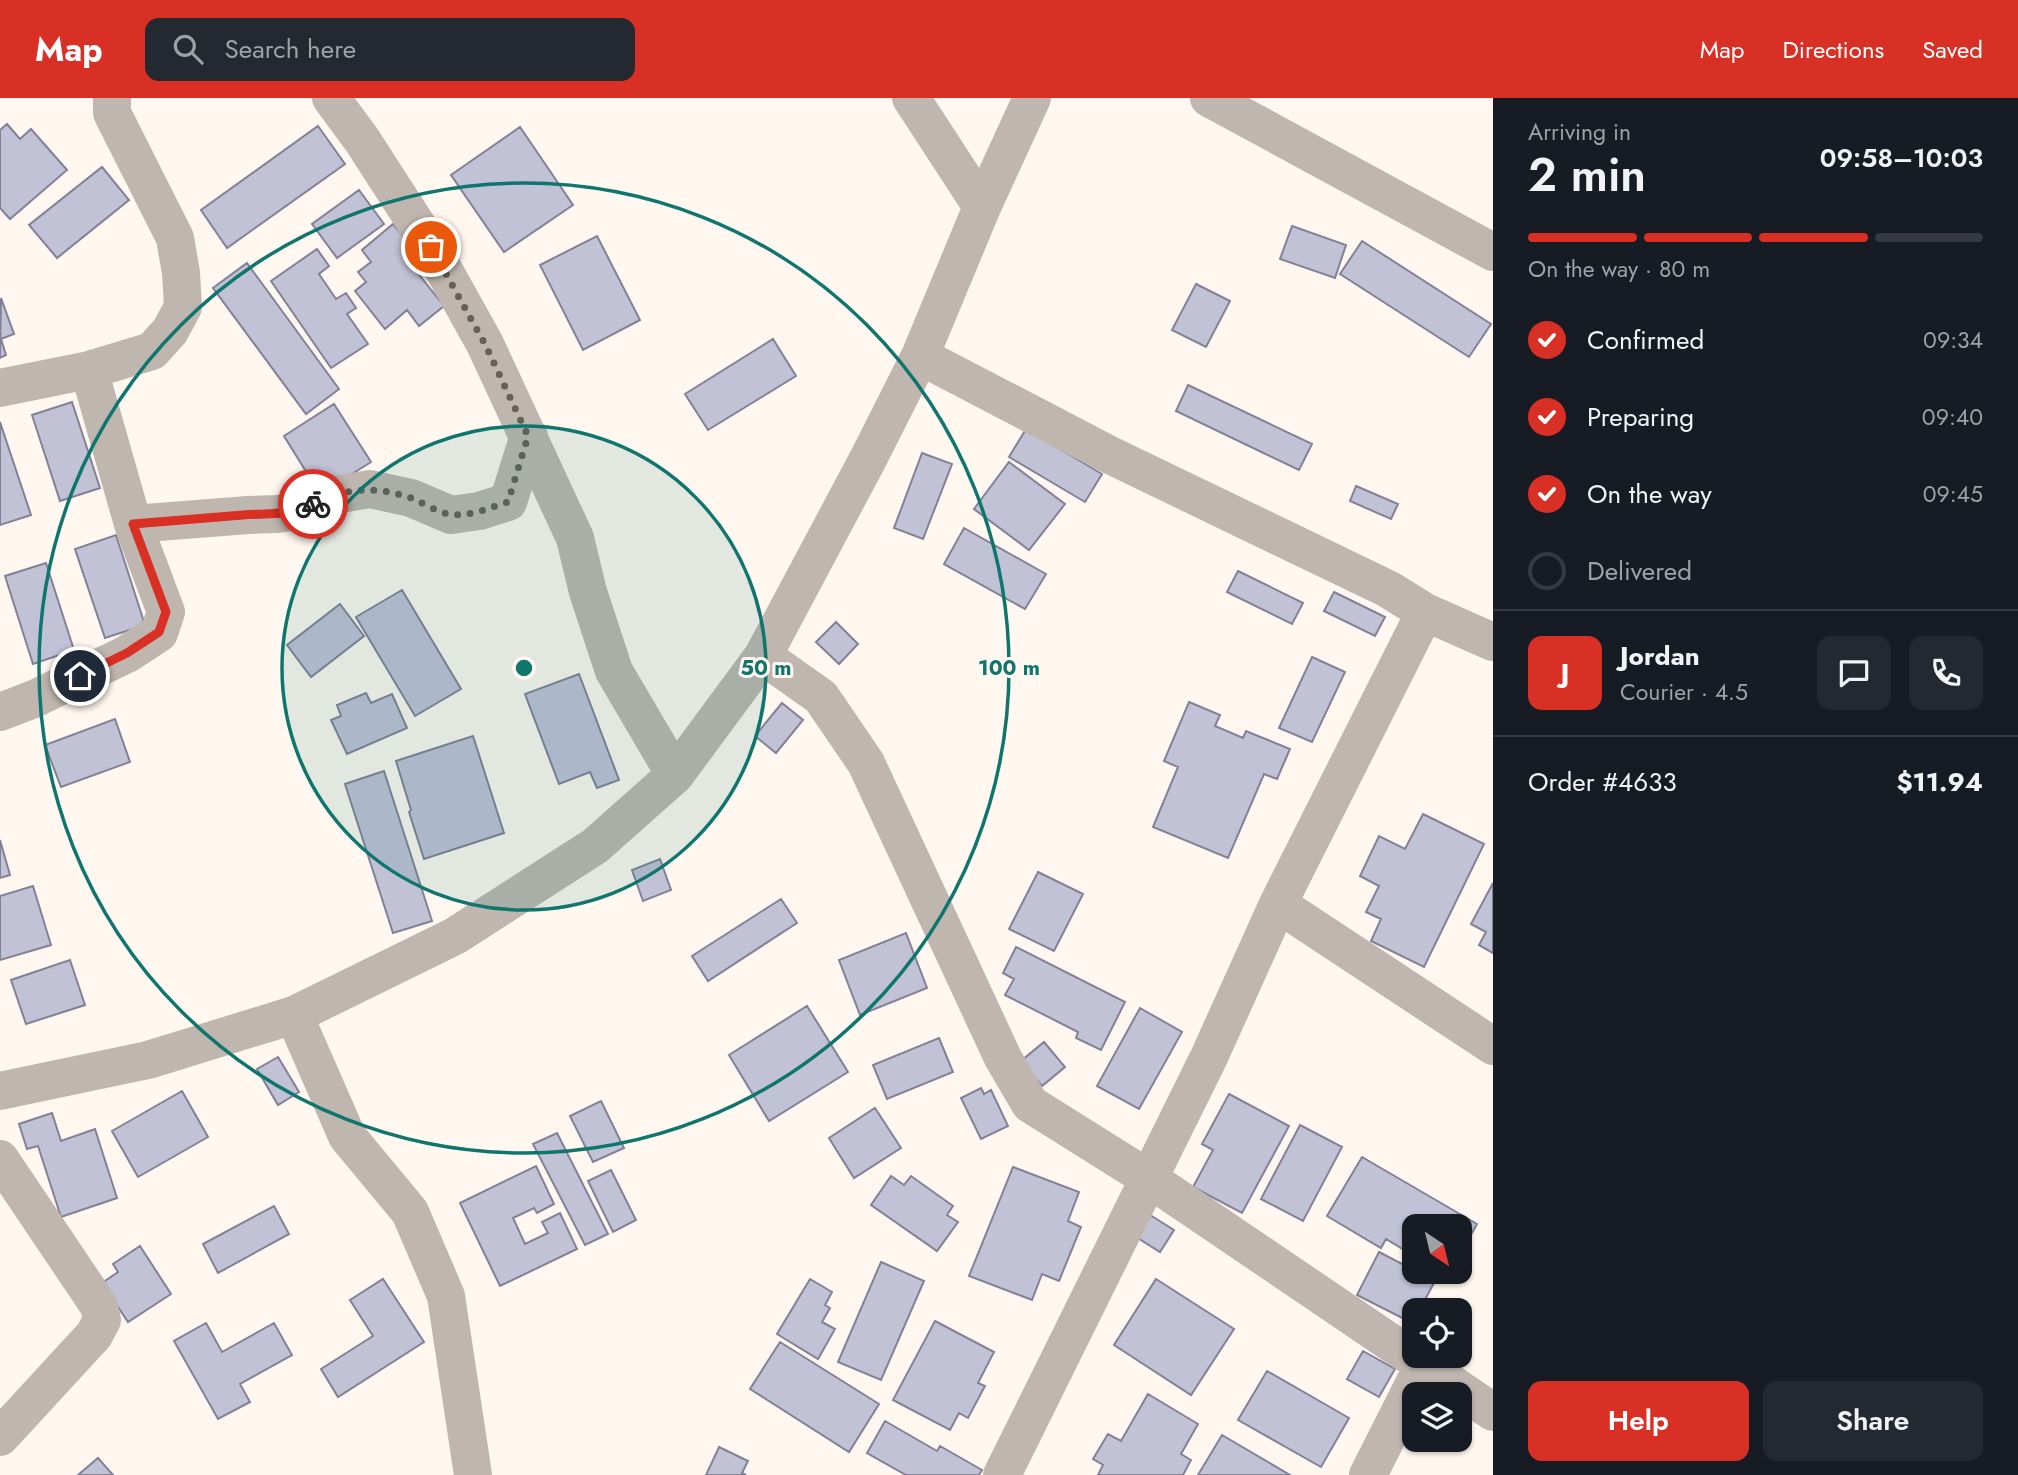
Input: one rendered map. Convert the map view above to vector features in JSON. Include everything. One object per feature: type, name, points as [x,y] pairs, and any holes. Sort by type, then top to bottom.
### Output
[{"type":"street","points":[[0,388],[89,370],[152,351],[170,331],[183,307],[175,238],[112,113],[112,98]]},
{"type":"street","points":[[331,98],[431,247],[485,344],[575,538],[587,592],[614,671],[675,775]]},
{"type":"street","points":[[911,98],[982,207]]},
{"type":"street","points":[[0,1091],[148,1060],[294,1015],[455,936],[595,846],[675,775],[763,656],[868,459],[920,356],[982,207],[1032,98]]},
{"type":"street","points":[[1209,98],[1493,252]]},
{"type":"street","points":[[920,356],[1110,456],[1388,589],[1425,612],[1493,642]]},
{"type":"street","points":[[0,712],[34,699],[127,653],[159,632],[166,612],[133,524],[89,370]]},
{"type":"street","points":[[133,524],[278,514],[302,510],[328,496],[370,489],[411,498],[451,515],[479,511],[508,502],[528,436]]},
{"type":"street","points":[[1002,1475],[1209,1057],[1278,904],[1425,612]]},
{"type":"street","points":[[763,656],[821,697],[866,763],[1003,1058],[1030,1104],[1148,1178],[1402,1352]]},
{"type":"street","points":[[1278,904],[1493,1046]]},
{"type":"street","points":[[294,1015],[346,1136],[410,1212],[446,1296],[473,1475]]},
{"type":"street","points":[[0,1159],[99,1306],[102,1320],[94,1335],[0,1437]]},
{"type":"street","points":[[1368,1475],[1422,1368]]},
{"type":"street","points":[[1426,1368],[1493,1412]]},
{"type":"building","points":[[7,124],[20,139],[31,129],[67,170],[10,219],[0,208],[0,130]]},
{"type":"building","points":[[318,126],[345,164],[227,248],[201,210]]},
{"type":"building","points":[[520,127],[573,205],[504,252],[451,175]]},
{"type":"building","points":[[102,167],[129,200],[57,258],[29,225]]},
{"type":"building","points":[[359,190],[384,224],[337,258],[312,224]]},
{"type":"building","points":[[393,224],[426,264],[417,272],[444,306],[419,326],[407,310],[385,329],[355,291],[366,282],[358,272],[371,262],[362,250]]},
{"type":"building","points":[[1292,226],[1346,245],[1335,278],[1280,259]]},
{"type":"building","points":[[597,236],[640,320],[583,350],[540,265]]},
{"type":"building","points":[[1362,241],[1491,324],[1469,357],[1340,274]]},
{"type":"building","points":[[317,249],[329,266],[319,274],[336,299],[346,293],[356,308],[347,314],[368,344],[331,368],[271,281]]},
{"type":"building","points":[[247,263],[339,389],[306,414],[213,288]]},
{"type":"building","points":[[1196,284],[1230,301],[1206,347],[1172,330]]},
{"type":"building","points":[[1,298],[14,334],[1,339],[6,355],[0,358]]},
{"type":"building","points":[[773,339],[796,376],[708,430],[685,394]]},
{"type":"building","points":[[1188,385],[1312,444],[1299,470],[1176,411]]},
{"type":"building","points":[[72,402],[100,488],[60,501],[32,415]]},
{"type":"building","points":[[334,404],[371,462],[320,494],[284,436]]},
{"type":"building","points":[[0,422],[31,515],[0,525]]},
{"type":"building","points":[[1026,429],[1102,474],[1085,502],[1009,457]]},
{"type":"building","points":[[922,453],[952,464],[923,539],[894,528]]},
{"type":"building","points":[[1009,462],[1065,504],[1029,550],[974,509]]},
{"type":"building","points":[[1356,486],[1398,504],[1391,519],[1350,501]]},
{"type":"building","points":[[964,528],[1046,574],[1025,609],[944,564]]},
{"type":"building","points":[[116,535],[145,625],[105,638],[75,549]]},
{"type":"building","points":[[46,563],[74,650],[33,664],[5,576]]},
{"type":"building","points":[[1238,571],[1303,603],[1292,624],[1227,592]]},
{"type":"building","points":[[402,590],[461,689],[415,716],[356,617]]},
{"type":"building","points":[[1334,592],[1385,617],[1375,636],[1324,611]]},
{"type":"building","points":[[340,604],[364,636],[311,677],[287,645]]},
{"type":"building","points":[[836,622],[858,644],[839,664],[816,642]]},
{"type":"building","points":[[1312,657],[1345,672],[1312,742],[1279,728]]},
{"type":"building","points":[[579,674],[619,780],[597,788],[590,772],[559,784],[525,694]]},
{"type":"building","points":[[366,693],[371,703],[392,694],[407,728],[347,754],[331,720],[341,716],[337,705]]},
{"type":"building","points":[[1189,702],[1220,715],[1215,726],[1243,738],[1246,731],[1290,749],[1277,779],[1264,774],[1228,858],[1153,827],[1178,767],[1164,761]]},
{"type":"building","points":[[782,703],[803,720],[776,753],[755,736]]},
{"type":"building","points":[[115,719],[130,762],[61,787],[45,745]]},
{"type":"building","points":[[473,736],[504,833],[424,859],[396,761]]},
{"type":"building","points":[[384,771],[432,921],[393,933],[345,784]]},
{"type":"building","points":[[1423,814],[1484,844],[1424,967],[1371,941],[1381,919],[1366,912],[1379,886],[1360,876],[1379,836],[1405,849]]},
{"type":"building","points":[[0,840],[10,875],[0,878]]},
{"type":"building","points":[[660,859],[671,890],[643,901],[632,870]]},
{"type":"building","points":[[1038,872],[1083,894],[1054,951],[1009,929]]},
{"type":"building","points":[[1493,883],[1493,953],[1479,945],[1486,932],[1471,924]]},
{"type":"building","points":[[33,886],[51,945],[0,960],[0,896]]},
{"type":"building","points":[[781,899],[797,923],[708,981],[692,956]]},
{"type":"building","points":[[906,933],[927,988],[860,1015],[839,960]]},
{"type":"building","points":[[1016,947],[1125,1002],[1101,1050],[1076,1038],[1078,1032],[1005,995],[1014,979],[1003,973]]},
{"type":"building","points":[[70,960],[85,1005],[26,1024],[11,980]]},
{"type":"building","points":[[807,1006],[848,1072],[769,1121],[729,1055]]},
{"type":"building","points":[[1140,1008],[1182,1032],[1139,1109],[1097,1086]]},
{"type":"building","points":[[939,1038],[953,1072],[887,1099],[873,1065]]},
{"type":"building","points":[[1044,1042],[1065,1067],[1042,1086],[1021,1061]]},
{"type":"building","points":[[278,1057],[299,1092],[278,1105],[257,1069]]},
{"type":"building","points":[[981,1088],[984,1094],[991,1090],[1008,1126],[981,1139],[961,1098]]},
{"type":"building","points":[[182,1091],[208,1137],[138,1177],[112,1131]]},
{"type":"building","points":[[1229,1094],[1289,1126],[1242,1213],[1193,1187],[1213,1150],[1202,1144]]},
{"type":"building","points":[[601,1101],[624,1148],[593,1162],[570,1116]]},
{"type":"building","points":[[875,1108],[901,1148],[854,1178],[829,1138]]},
{"type":"building","points":[[52,1113],[61,1141],[95,1129],[117,1198],[61,1217],[38,1146],[27,1149],[19,1124]]},
{"type":"building","points":[[1300,1125],[1342,1147],[1303,1221],[1261,1199]]},
{"type":"building","points":[[557,1133],[608,1234],[585,1245],[533,1144]]},
{"type":"building","points":[[1362,1157],[1460,1214],[1402,1214],[1402,1249],[1386,1239],[1381,1248],[1327,1216]]},
{"type":"building","points":[[536,1166],[554,1204],[537,1213],[534,1208],[513,1218],[525,1244],[548,1233],[542,1222],[560,1213],[577,1249],[500,1286],[460,1203]]},
{"type":"building","points":[[1013,1167],[1079,1192],[1068,1221],[1081,1227],[1059,1281],[1042,1274],[1032,1300],[969,1276]]},
{"type":"building","points":[[611,1170],[636,1220],[613,1232],[588,1181]]},
{"type":"building","points":[[891,1176],[904,1185],[911,1176],[953,1206],[947,1215],[958,1222],[937,1251],[871,1205]]},
{"type":"building","points":[[274,1206],[289,1234],[218,1273],[203,1244]]},
{"type":"building","points":[[1147,1213],[1174,1230],[1160,1252],[1133,1235]]},
{"type":"building","points":[[140,1246],[171,1294],[128,1322],[102,1283],[118,1272],[113,1264]]},
{"type":"building","points":[[1379,1252],[1402,1264],[1402,1284],[1433,1284],[1426,1298],[1402,1298],[1402,1318],[1357,1295]]},
{"type":"building","points":[[881,1262],[924,1281],[881,1380],[838,1362]]},
{"type":"building","points":[[383,1279],[424,1342],[338,1397],[321,1369],[373,1336],[350,1300]]},
{"type":"building","points":[[810,1279],[832,1292],[825,1305],[830,1308],[822,1322],[835,1329],[818,1359],[777,1334]]},
{"type":"building","points":[[1156,1279],[1234,1329],[1191,1395],[1114,1345]]},
{"type":"building","points":[[935,1321],[994,1352],[978,1383],[985,1386],[968,1418],[959,1413],[950,1430],[893,1400]]},
{"type":"building","points":[[206,1323],[222,1352],[274,1323],[292,1355],[240,1384],[250,1402],[218,1419],[174,1341]]},
{"type":"building","points":[[780,1342],[879,1404],[849,1452],[750,1389]]},
{"type":"building","points":[[1363,1351],[1395,1369],[1379,1397],[1347,1379]]},
{"type":"building","points":[[1267,1371],[1349,1418],[1321,1467],[1238,1420]]},
{"type":"building","points":[[1148,1394],[1198,1424],[1181,1454],[1191,1460],[1183,1475],[1098,1475],[1103,1465],[1093,1459],[1108,1434],[1121,1441]]},
{"type":"building","points":[[885,1421],[937,1451],[940,1446],[982,1470],[979,1475],[906,1475],[867,1453]]},
{"type":"building","points":[[1222,1435],[1290,1475],[1198,1475]]},
{"type":"building","points":[[719,1447],[748,1461],[742,1473],[746,1475],[706,1475]]},
{"type":"building","points":[[98,1458],[113,1475],[78,1475]]},
{"type":"way so far","points":[[313,504],[328,496],[370,489],[411,498],[451,515],[479,511],[508,502],[528,436],[485,344],[431,247]]},
{"type":"route","points":[[80,676],[127,653],[159,632],[166,612],[133,524],[278,514],[302,510],[313,504]]}]
